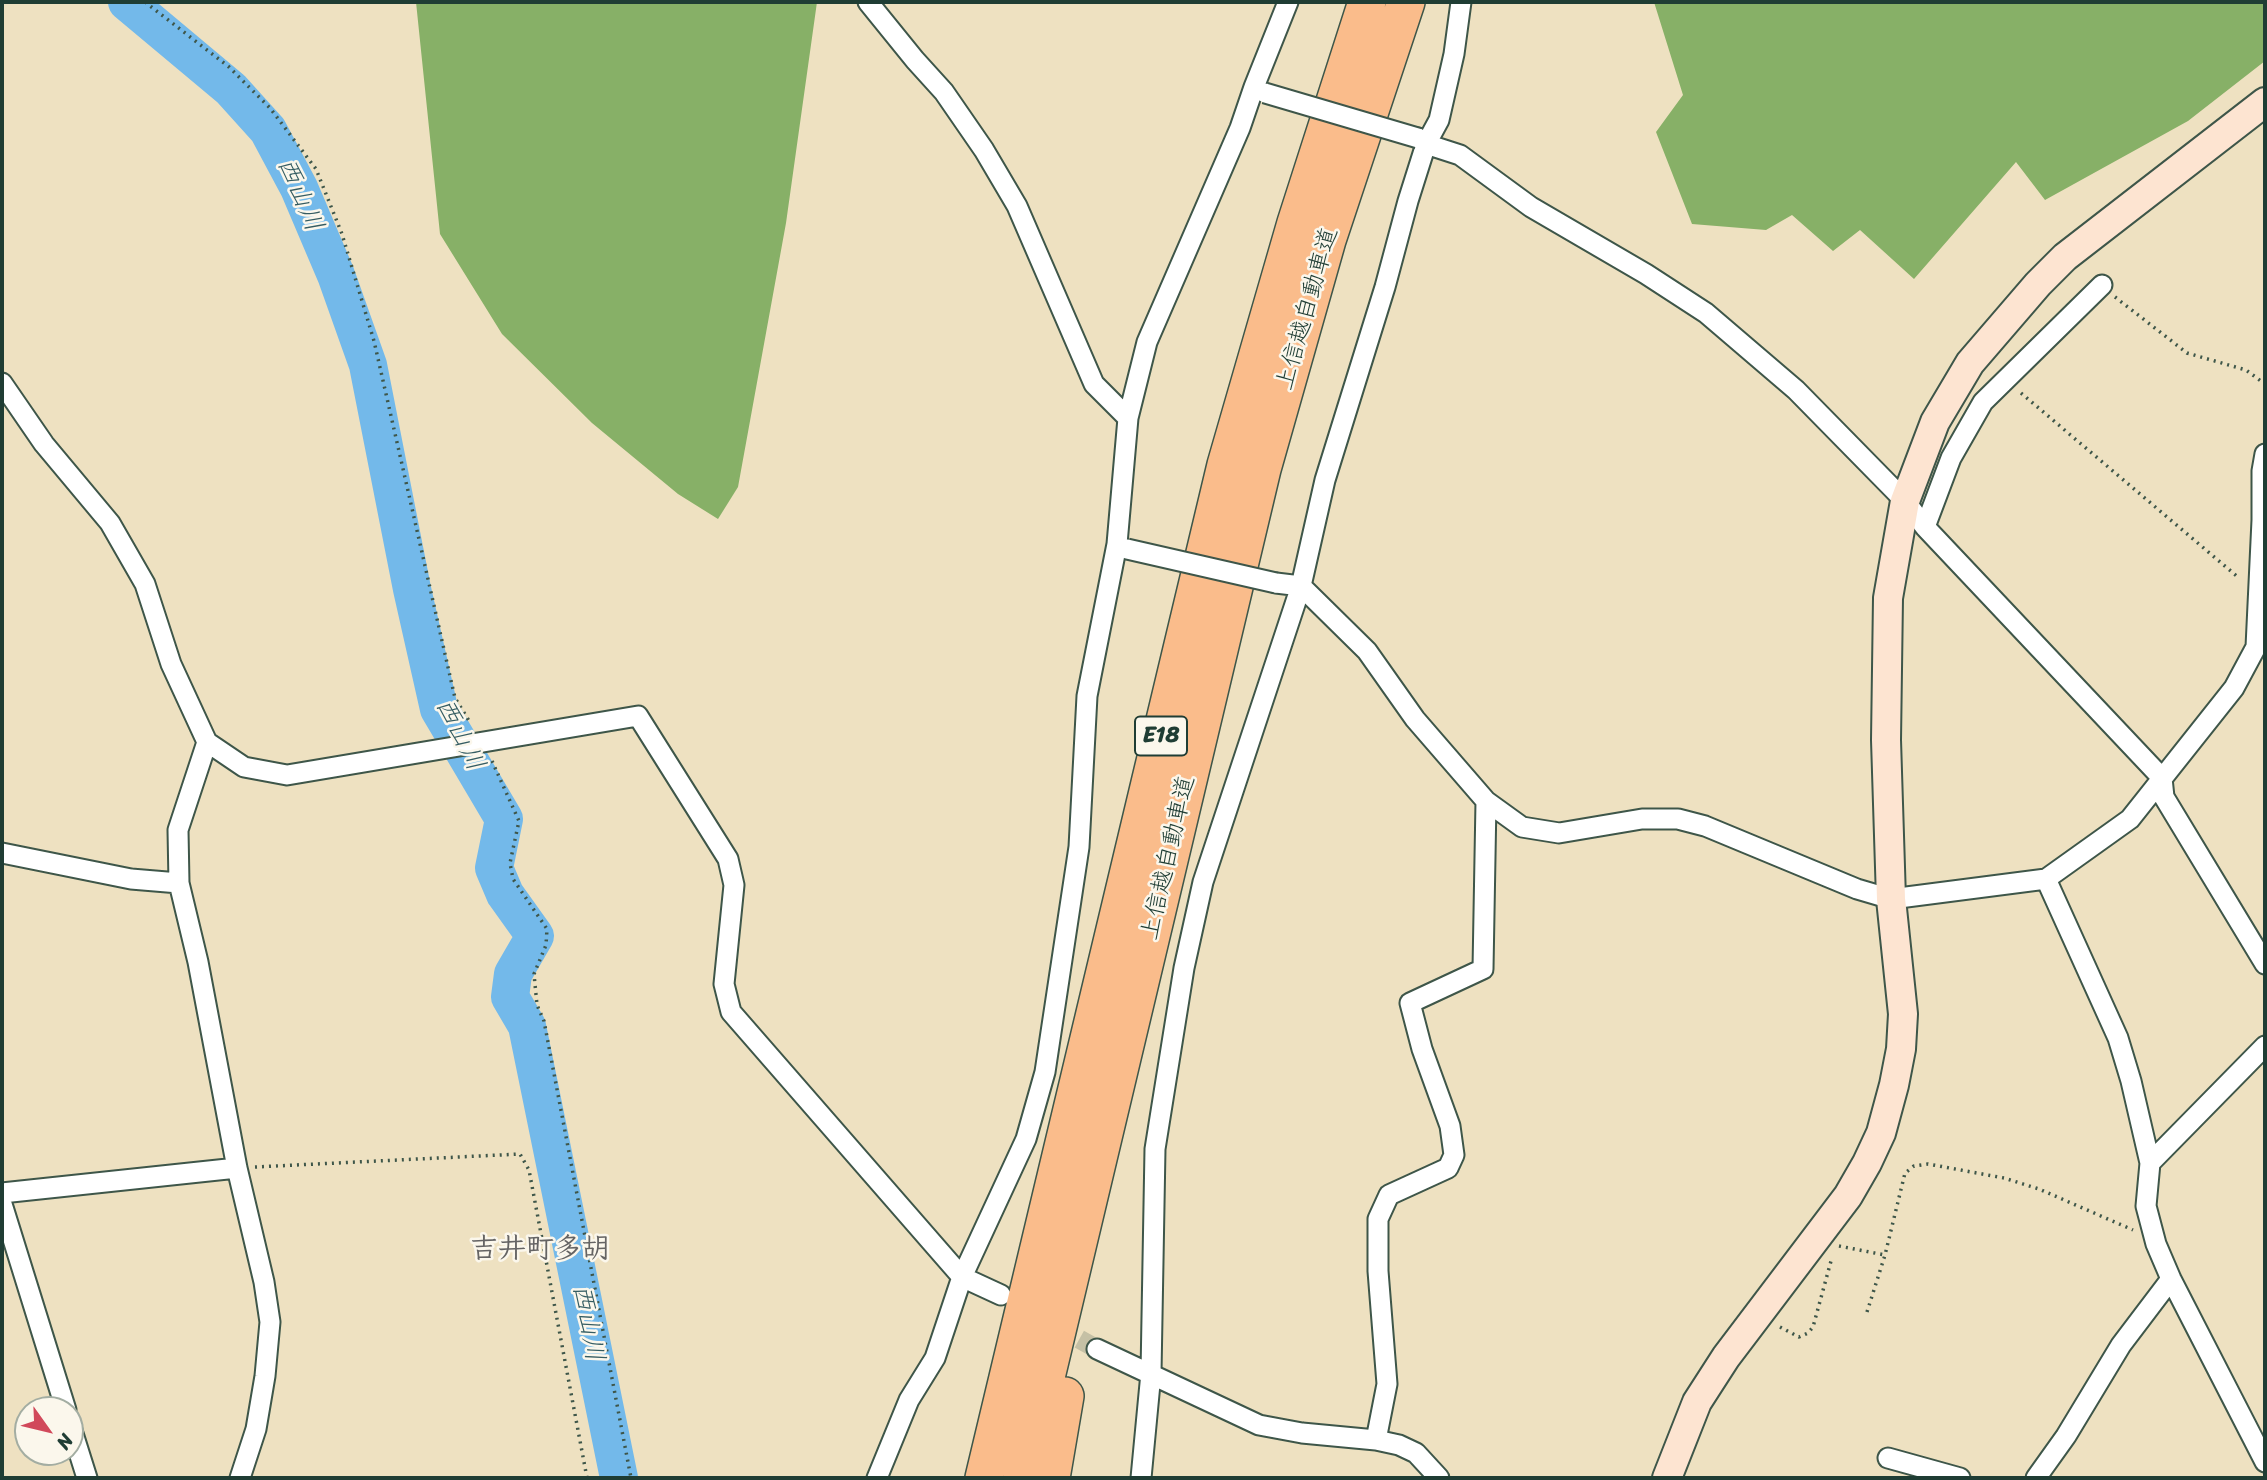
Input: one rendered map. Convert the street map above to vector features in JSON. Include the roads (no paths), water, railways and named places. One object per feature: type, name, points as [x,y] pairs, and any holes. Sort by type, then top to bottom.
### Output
[{"type":"highway","name":"上信越自動車道","points":[[984,1478],[1226,465],[1292,236],[1367,2]]},
{"type":"highway","name":"上信越自動車道","points":[[1022,1478],[1262,469],[1327,240],[1406,2]]},
{"type":"highway","points":[[1051,1478],[1129,1033]]},
{"type":"highway","points":[[970,1478],[1009,1331],[1046,1217]]},
{"type":"street","points":[[868,2],[944,92],[984,150],[1017,206],[1094,384],[1128,418]]},
{"type":"street","points":[[877,1478],[909,1400],[935,1357],[962,1277],[1026,1139],[1045,1072],[1079,847],[1087,696],[1122,546],[1128,418],[1147,342],[1259,90],[1288,2]]},
{"type":"street","points":[[1141,1478],[1151,1373],[1155,1149],[1184,968],[1203,881],[1301,586],[1325,480],[1385,287],[1422,141],[1439,120],[1454,54],[1461,2]]},
{"type":"street","points":[[1259,90],[1460,155],[1531,207],[1646,274],[1706,313],[1796,390],[1905,501],[1925,527],[2162,778],[2164,797],[2265,964]]},
{"type":"street","points":[[1667,1478],[1697,1402],[1726,1357],[1758,1316],[1826,1243],[1881,1133],[1894,1085],[1903,1014],[1891,899],[1886,740],[1888,598],[1905,501],[1935,422],[1970,363],[2065,257],[2265,102]]},
{"type":"street","points":[[1925,527],[1951,458],[1983,402],[2102,285]]},
{"type":"street","points":[[2,383],[44,444],[110,523],[145,584],[171,664],[207,742],[244,767],[287,775],[638,716],[728,859],[734,885],[724,984],[731,1012],[962,1277],[1001,1295]]},
{"type":"street","points":[[1122,546],[1276,583],[1301,586],[1367,651],[1415,719],[1486,801],[1522,827],[1559,833],[1642,819],[1678,819],[1705,826],[1857,889],[1891,899],[2046,880],[2130,819],[2234,688],[2256,647],[2262,471],[2265,454]]},
{"type":"street","points":[[207,742],[178,830],[179,883],[198,962],[237,1168],[264,1282],[270,1322],[256,1429],[240,1478]]},
{"type":"street","points":[[1376,1440],[1387,1384],[1378,1271],[1378,1219],[1389,1195],[1448,1168],[1454,1155],[1450,1126],[1422,1049],[1410,1003],[1483,969],[1486,801]]},
{"type":"street","points":[[2,853],[131,878],[179,883]]},
{"type":"street","points":[[2046,880],[2118,1038],[2150,1163],[2146,1206],[2155,1244],[2265,1462]]},
{"type":"street","points":[[2150,1163],[2265,1046]]},
{"type":"street","points":[[2,1193],[237,1168]]},
{"type":"street","points":[[2,1204],[62,1396]]},
{"type":"street","points":[[2036,1478],[2066,1436],[2127,1336],[2171,1279]]},
{"type":"street","points":[[1097,1349],[1259,1425],[1399,1445],[1416,1453],[1439,1478]]},
{"type":"street","points":[[1888,1458],[1960,1478]]},
{"type":"waterway","name":"西山川","points":[[127,2],[231,89],[268,130],[299,188],[336,275],[368,365],[412,589],[439,709],[504,819],[494,868],[505,894],[535,936],[513,974],[510,997],[527,1026],[619,1478]]},
{"type":"tunnel","points":[[1054,1325],[1097,1349]]},
{"type":"district","name":"吉井町多胡","points":[[540,1250]]}]
